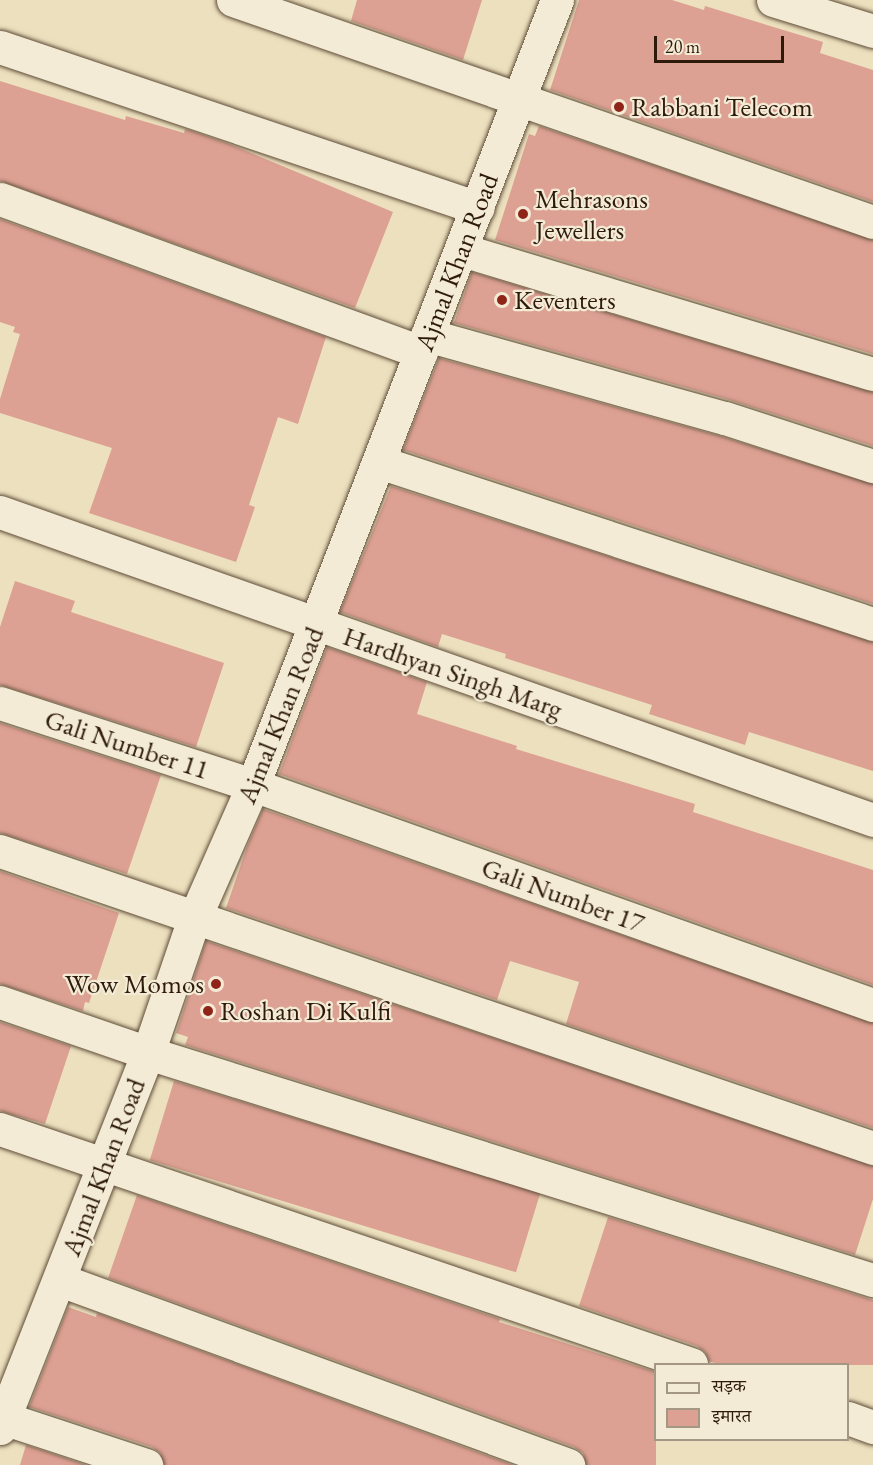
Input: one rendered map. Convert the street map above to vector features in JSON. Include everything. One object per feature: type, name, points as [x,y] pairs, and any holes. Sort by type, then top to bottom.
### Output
[{"type":"street","points":[[233,0],[518,101],[873,222]]},
{"type":"street","name":"Ajmal Khan Road","points":[[1,1421],[60,1280],[148,1053],[194,919],[253,785],[557,0]]},
{"type":"street","points":[[773,0],[873,31]]},
{"type":"street","points":[[0,47],[478,208]]},
{"type":"street","points":[[0,199],[424,343],[724,418],[873,466]]},
{"type":"street","points":[[462,250],[873,374]]},
{"type":"street","points":[[379,462],[873,624]]},
{"type":"street","name":"Hardhyan Singh Marg","points":[[0,512],[873,820]]},
{"type":"street","name":"Gali Number 11","points":[[0,703],[253,785]]},
{"type":"street","name":"Gali Number 17","points":[[253,785],[873,1005]]},
{"type":"street","points":[[0,851],[194,919],[873,1148]]},
{"type":"street","points":[[0,1002],[148,1053],[873,1280]]},
{"type":"street","points":[[0,1129],[685,1363]]},
{"type":"street","points":[[60,1280],[568,1465]]},
{"type":"street","points":[[849,1418],[873,1427]]},
{"type":"street","points":[[1,1421],[146,1465]]},
{"type":"building","points":[[357,0],[482,0],[463,60],[351,21]]},
{"type":"building","points":[[579,0],[672,0],[704,10],[705,6],[823,42],[820,53],[873,70],[873,202],[550,90]]},
{"type":"building","points":[[0,81],[125,120],[126,116],[184,133],[185,129],[192,131],[227,143],[393,212],[355,308],[0,181]]},
{"type":"building","points":[[539,126],[873,240],[873,354],[495,240],[529,134],[535,136]]},
{"type":"building","points":[[0,219],[326,337],[298,424],[278,417],[249,505],[255,507],[236,562],[89,513],[112,448],[0,413],[0,399],[20,334],[13,332],[15,327],[0,322]]},
{"type":"building","points":[[472,272],[873,392],[873,446],[730,400],[454,323]]},
{"type":"building","points":[[439,358],[720,436],[873,484],[873,604],[403,450]]},
{"type":"building","points":[[391,486],[873,642],[873,771],[749,732],[745,745],[649,714],[652,705],[505,658],[506,654],[442,634],[438,647],[340,612]]},
{"type":"building","points":[[15,581],[75,601],[71,612],[224,663],[196,747],[0,685],[0,627]]},
{"type":"building","points":[[327,647],[427,682],[417,714],[517,746],[516,749],[695,804],[693,812],[873,870],[873,985],[279,774]]},
{"type":"building","points":[[0,723],[161,775],[127,874],[0,833]]},
{"type":"building","points":[[263,809],[873,1023],[873,1128],[566,1024],[579,982],[510,961],[497,1000],[226,908]]},
{"type":"building","points":[[0,871],[119,913],[89,1003],[85,1002],[83,1011],[0,984]]},
{"type":"building","points":[[206,941],[873,1166],[873,1199],[855,1255],[185,1045],[188,1037],[176,1033]]},
{"type":"building","points":[[0,1022],[71,1046],[45,1124],[0,1111]]},
{"type":"building","points":[[174,1081],[540,1193],[516,1272],[150,1160]]},
{"type":"building","points":[[137,1195],[500,1319],[499,1322],[654,1371],[656,1465],[586,1465],[583,1453],[574,1447],[108,1278]]},
{"type":"building","points":[[608,1217],[873,1300],[873,1365],[714,1363],[709,1361],[705,1352],[697,1346],[579,1306]]},
{"type":"building","points":[[68,1307],[96,1317],[97,1313],[513,1465],[164,1465],[160,1453],[152,1447],[29,1407]]},
{"type":"building","points":[[26,1445],[86,1465],[20,1465]]},
{"type":"place","name":"Rabbani Telecom","points":[[619,107]]},
{"type":"place","name":"Mehrasons Jewellers","points":[[523,214]]},
{"type":"place","name":"Keventers","points":[[502,300]]},
{"type":"place","name":"Wow Momos","points":[[216,984]]},
{"type":"place","name":"Roshan Di Kulfi","points":[[208,1011]]}]
